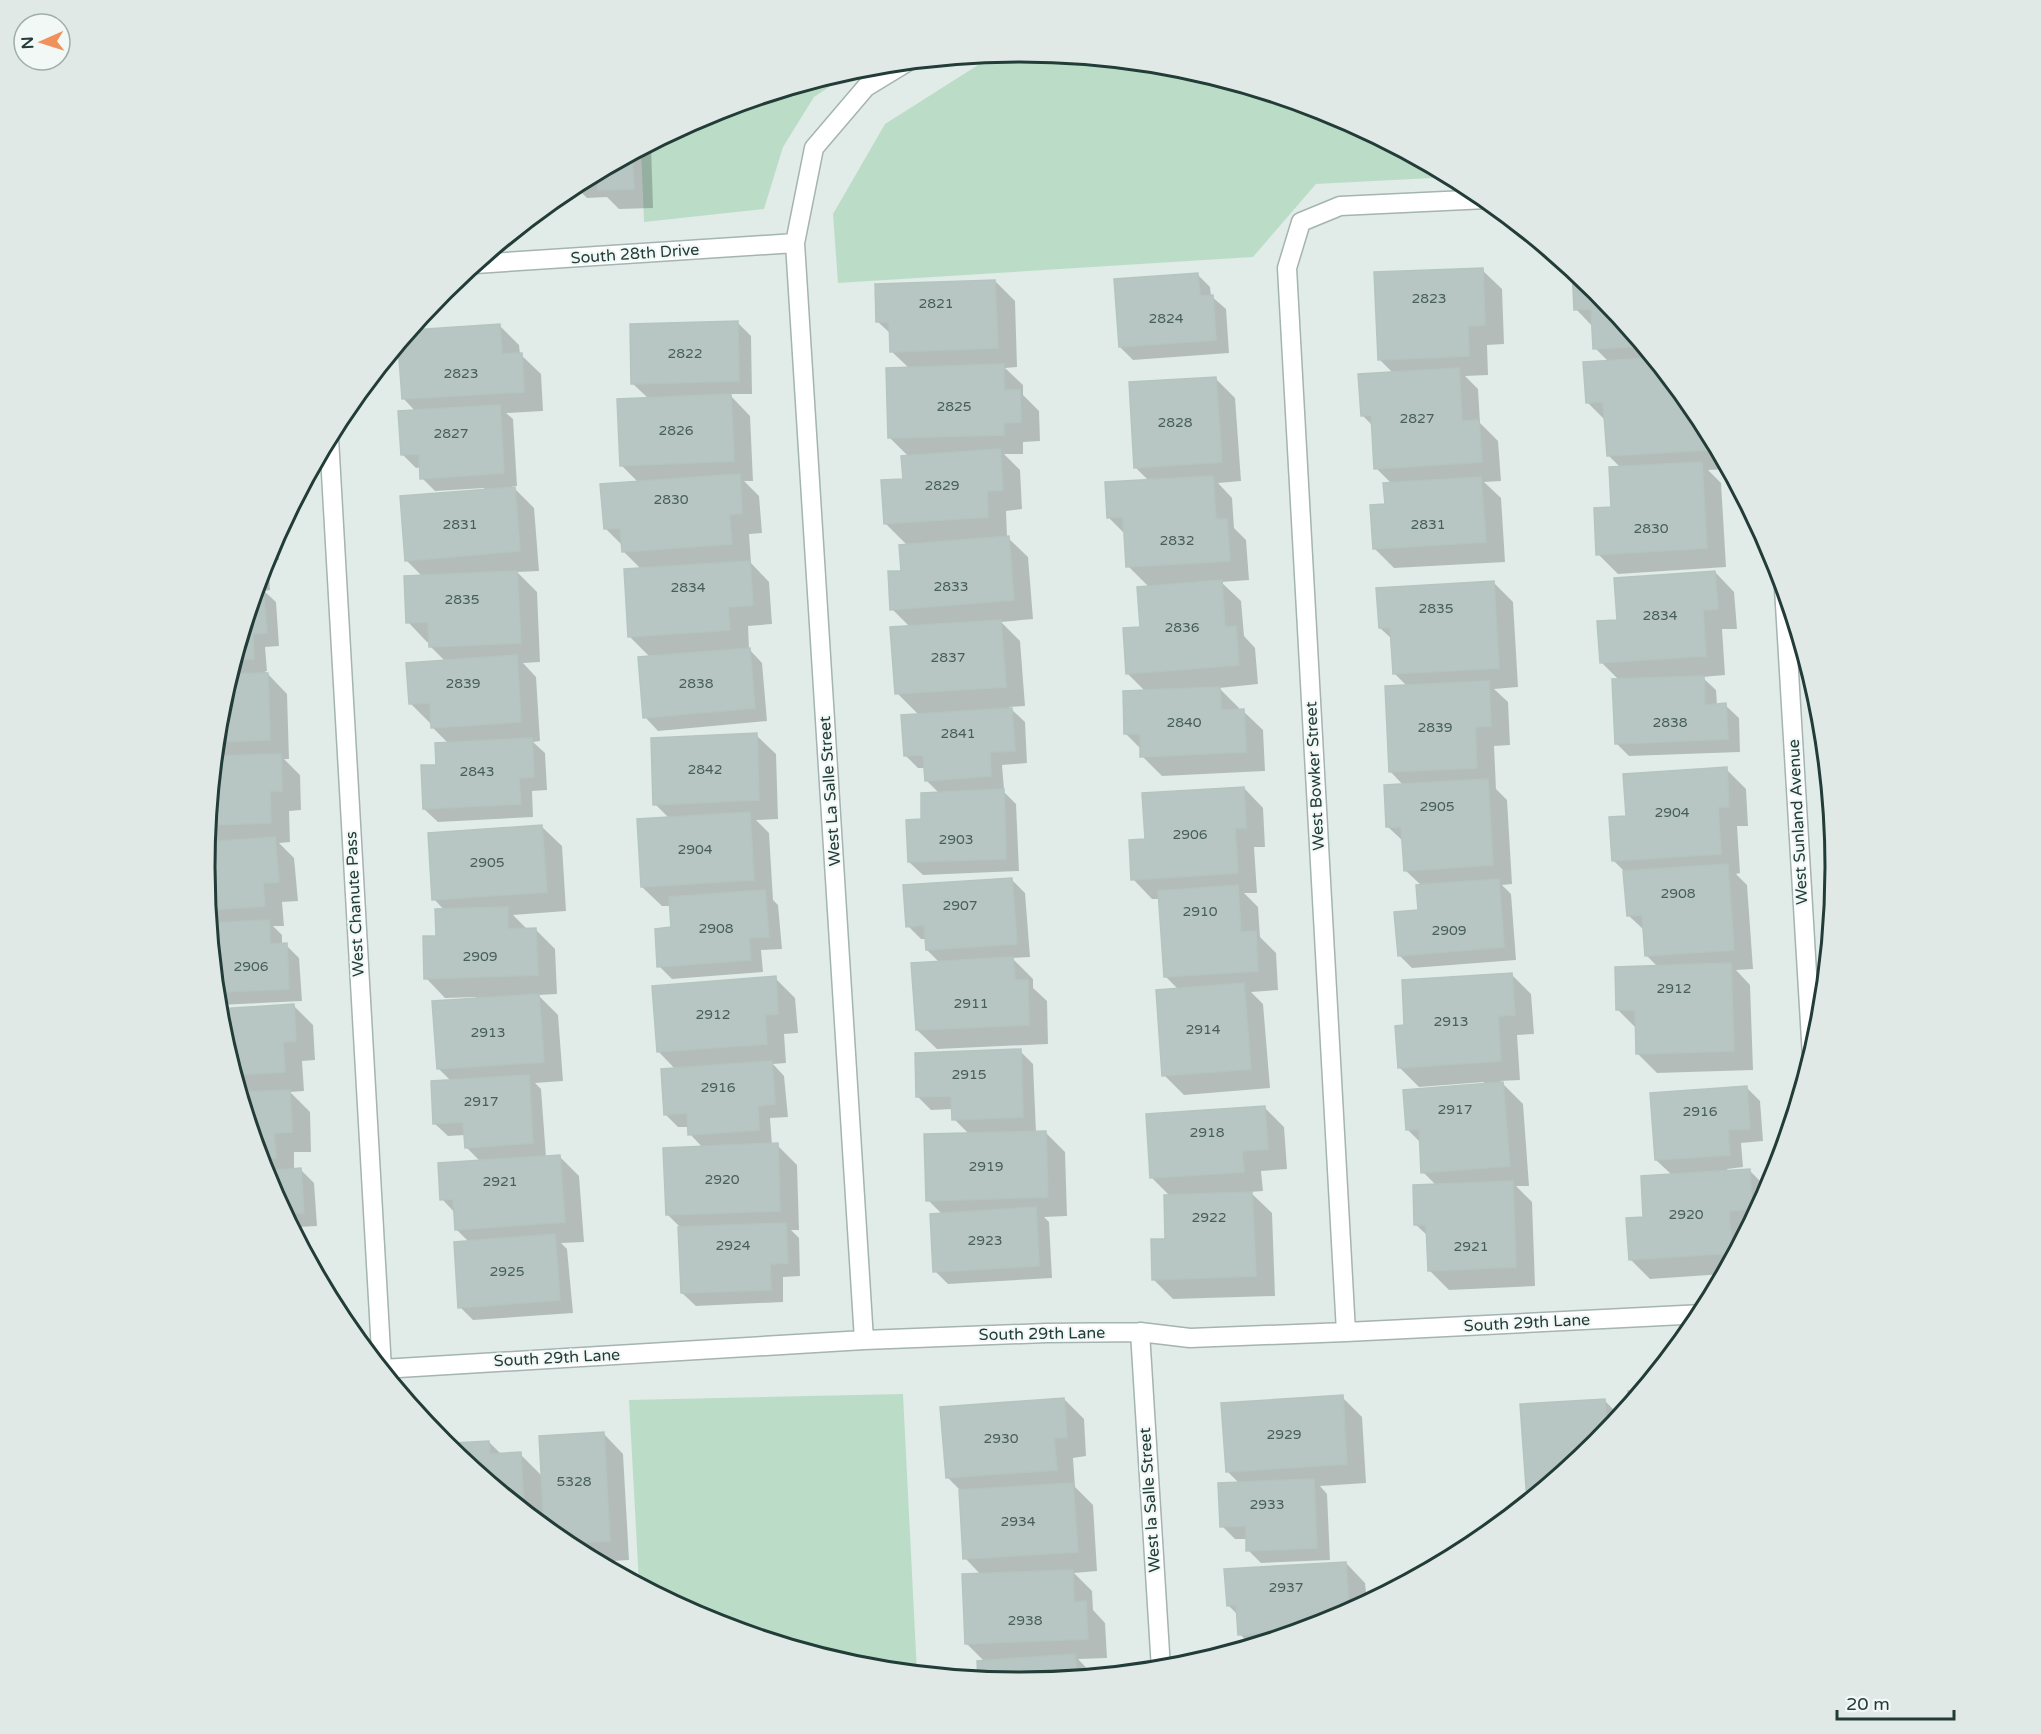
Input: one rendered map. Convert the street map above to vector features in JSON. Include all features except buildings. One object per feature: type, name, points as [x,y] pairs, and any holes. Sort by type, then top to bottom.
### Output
[{"type":"street","name":"West La Salle Street","points":[[864,1340],[795,243],[814,148],[866,87],[890,72]]},
{"type":"street","name":"West Bowker Street","points":[[1346,1332],[1287,268],[1301,222],[1340,206],[1473,201]]},
{"type":"street","name":"South 28th Drive","points":[[487,263],[795,243]]},
{"type":"street","name":"West Chanute Pass","points":[[330,453],[381,1357]]},
{"type":"street","name":"West Sunland Avenue","points":[[1786,617],[1810,1027]]},
{"type":"street","name":"South 29th Lane","points":[[391,1368],[864,1340],[1140,1332],[1190,1338],[1690,1315]]},
{"type":"street","name":"West la Salle Street","points":[[1140,1332],[1160,1660]]},
{"type":"green space","points":[[982,63],[1073,63],[1126,68],[1229,89],[1279,104],[1377,145],[1437,178],[1316,184],[1253,257],[838,283],[833,214],[885,124]]},
{"type":"green space","points":[[834,84],[814,97],[783,147],[764,209],[644,222],[641,157],[712,123],[762,104]]},
{"type":"green space","points":[[903,1394],[917,1666],[863,1657],[762,1630],[712,1611],[639,1576],[629,1400]]}]
